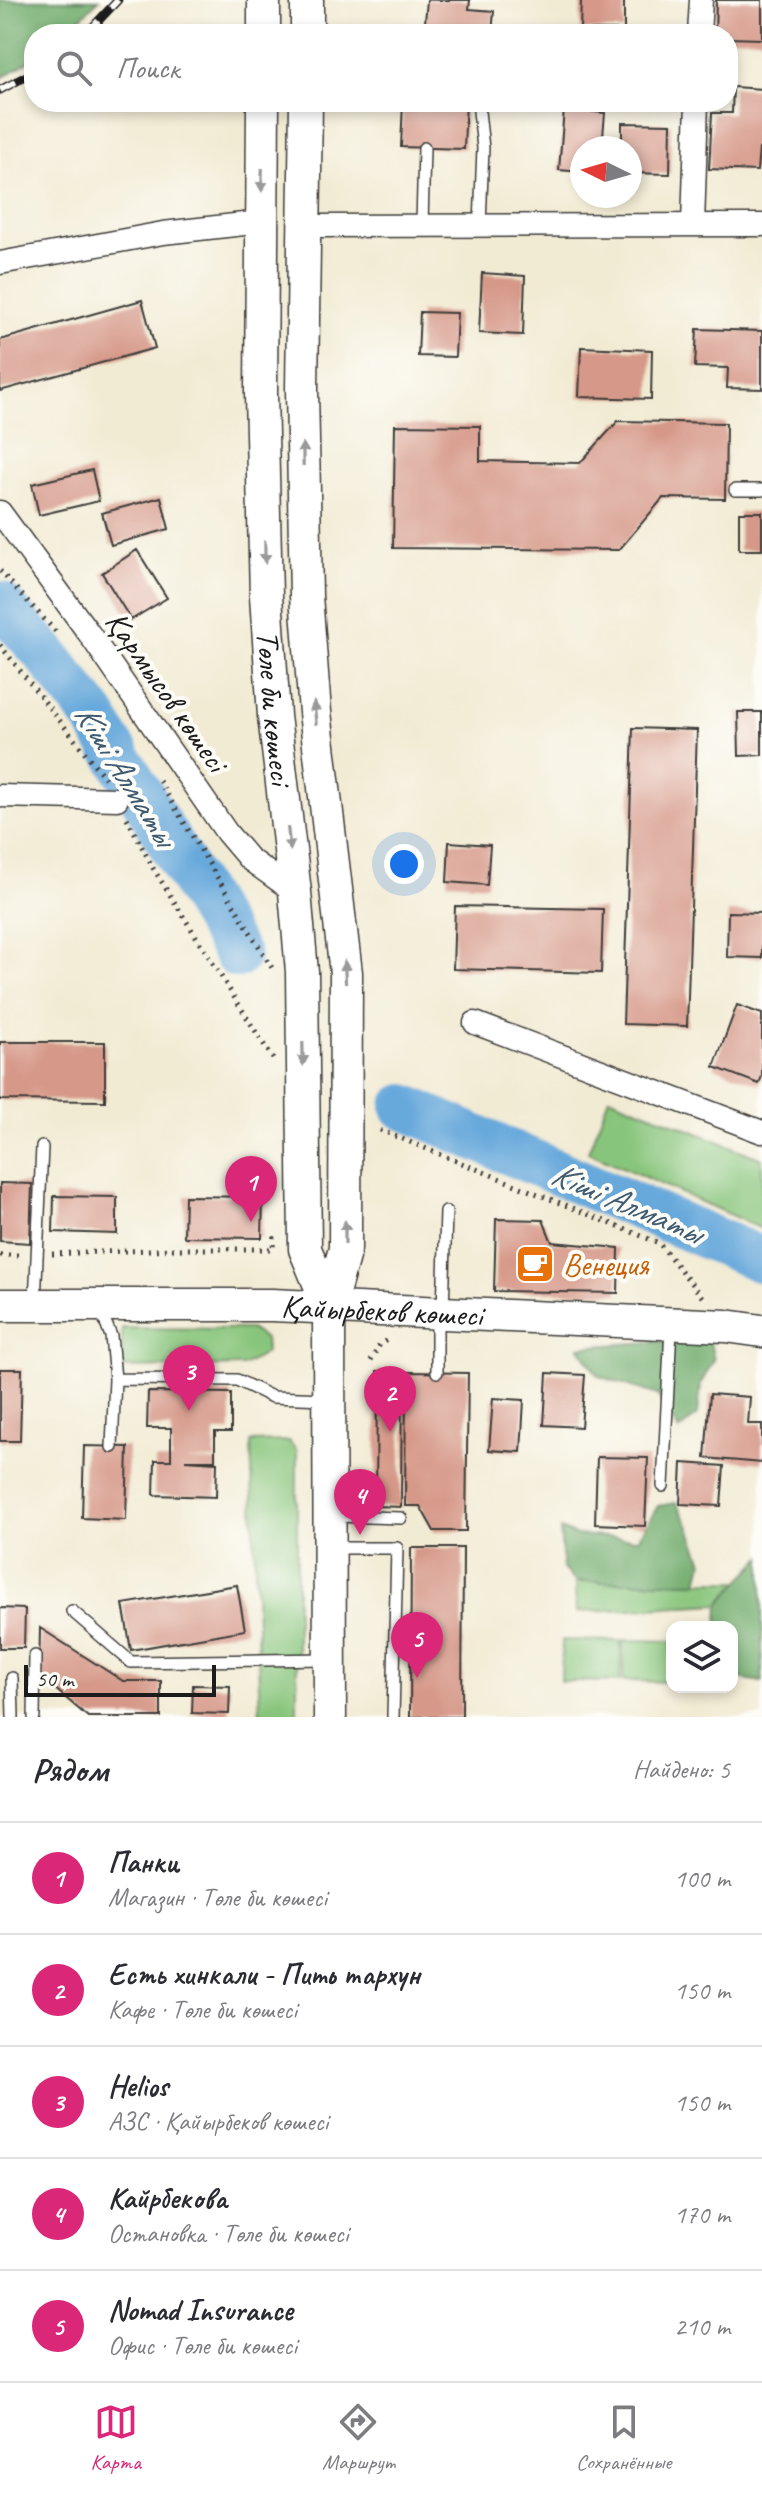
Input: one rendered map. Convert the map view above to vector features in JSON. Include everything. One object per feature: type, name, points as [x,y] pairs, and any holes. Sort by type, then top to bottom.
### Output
[{"type":"main road","points":[[264,0],[264,24]]},
{"type":"main road","points":[[307,0],[307,24]]},
{"type":"main road","name":"Төле би көшесі","points":[[263,112],[261,394],[266,596],[274,716],[302,972],[305,1249],[329,1307]]},
{"type":"main road","name":"Төле би көшесі","points":[[306,112],[302,389],[306,596],[315,712],[346,973],[345,1249],[329,1307],[330,1717]]},
{"type":"main road","name":"Қайырбеков көшесі","points":[[0,1305],[272,1305],[671,1323],[762,1331]]},
{"type":"street","points":[[700,24],[701,0]]},
{"type":"street","points":[[693,225],[697,112]]},
{"type":"street","points":[[0,263],[163,233],[262,222]]},
{"type":"street","points":[[306,226],[762,225]]},
{"type":"street","name":"Қармысов көшесі","points":[[0,512],[88,632],[227,833],[249,859],[295,892]]},
{"type":"street","points":[[0,796],[117,799]]},
{"type":"street","points":[[475,1023],[762,1132]]},
{"type":"lane","points":[[479,112],[483,148],[480,225]]},
{"type":"lane","points":[[422,224],[424,148]]},
{"type":"lane","points":[[735,490],[762,490]]},
{"type":"lane","points":[[35,1304],[42,1147]]},
{"type":"lane","points":[[437,1372],[446,1212]]},
{"type":"lane","points":[[98,1304],[111,1336],[115,1379],[112,1447]]},
{"type":"lane","points":[[663,1486],[671,1323]]},
{"type":"lane","points":[[115,1379],[237,1380],[272,1397],[328,1399]]},
{"type":"lane","points":[[329,1515],[401,1518]]},
{"type":"lane","points":[[329,1548],[397,1548],[393,1717]]},
{"type":"lane","points":[[72,1611],[131,1662],[330,1659]]},
{"type":"lane","points":[[34,1717],[35,1656]]},
{"type":"lane","points":[[12,1678],[13,1717]]},
{"type":"path","points":[[0,571],[57,634]]},
{"type":"path","points":[[0,645],[107,780],[153,868],[260,1041],[279,1066],[279,1051]]},
{"type":"path","points":[[152,769],[277,977]]},
{"type":"path","points":[[380,1130],[659,1243],[726,1326]]},
{"type":"path","points":[[0,1255],[273,1249]]},
{"type":"path","points":[[371,1361],[380,1344],[395,1335]]},
{"type":"green space","points":[[0,0],[99,0],[74,24],[24,24],[24,64],[0,79]]},
{"type":"green space","points":[[609,1097],[762,1159],[762,1229],[588,1152]]},
{"type":"green space","points":[[122,1328],[250,1329],[265,1339],[266,1353],[243,1366],[122,1368]]},
{"type":"green space","points":[[709,1338],[714,1360],[701,1383],[698,1414],[679,1431],[658,1395],[598,1376],[579,1347]]},
{"type":"green space","points":[[289,1441],[297,1451],[297,1717],[260,1717],[251,1442]]},
{"type":"green space","points":[[676,1503],[689,1525],[703,1562],[698,1582],[576,1582],[563,1569],[560,1529],[575,1535],[638,1539],[658,1506]]},
{"type":"green space","points":[[762,1557],[762,1682],[738,1678],[738,1621],[718,1621],[719,1604]]},
{"type":"green space","points":[[739,1581],[719,1604],[576,1612],[576,1582]]},
{"type":"green space","points":[[562,1640],[621,1641],[620,1682],[561,1681]]},
{"type":"green space","points":[[623,1640],[666,1641],[666,1682],[623,1681]]},
{"type":"building","points":[[427,0],[470,0],[469,9],[494,11],[493,24],[425,24]]},
{"type":"building","points":[[581,0],[624,0],[624,24],[580,24]]},
{"type":"building","points":[[716,0],[762,0],[762,39],[738,38],[738,24],[715,24]]},
{"type":"building","points":[[738,87],[762,89],[762,149],[759,149],[757,171],[709,169],[712,113],[738,112]]},
{"type":"building","points":[[403,112],[466,112],[464,149],[401,147]]},
{"type":"building","points":[[564,112],[605,113],[603,136],[570,136],[570,171],[559,170]]},
{"type":"building","points":[[622,123],[671,124],[670,174],[642,173],[642,136],[622,136]]},
{"type":"building","points":[[482,273],[525,276],[523,335],[479,333]]},
{"type":"building","points":[[142,300],[155,348],[0,391],[0,340]]},
{"type":"building","points":[[420,312],[457,313],[455,357],[418,356]]},
{"type":"building","points":[[697,329],[762,331],[762,389],[727,388],[728,368],[695,367]]},
{"type":"building","points":[[581,347],[652,350],[651,399],[579,397]]},
{"type":"building","points":[[618,421],[726,423],[725,499],[663,498],[619,550],[393,548],[395,425],[480,426],[480,461],[580,463]]},
{"type":"building","points":[[92,470],[99,501],[39,515],[32,484]]},
{"type":"building","points":[[161,497],[169,529],[111,545],[102,513]]},
{"type":"building","points":[[739,512],[762,512],[762,550],[739,550]]},
{"type":"building","points":[[137,550],[167,598],[131,620],[102,573]]},
{"type":"building","points":[[738,712],[762,712],[762,755],[739,756]]},
{"type":"building","points":[[633,728],[697,730],[687,1026],[623,1024]]},
{"type":"building","points":[[449,842],[490,845],[487,885],[447,882]]},
{"type":"building","points":[[455,906],[603,909],[601,973],[453,969]]},
{"type":"building","points":[[728,912],[762,913],[762,958],[727,957]]},
{"type":"building","points":[[737,1005],[762,1014],[762,1076],[759,1084],[714,1067]]},
{"type":"building","points":[[0,1042],[105,1042],[105,1101],[0,1100]]},
{"type":"building","points":[[0,1183],[32,1184],[30,1243],[0,1241]]},
{"type":"building","points":[[54,1196],[117,1197],[117,1234],[53,1232]]},
{"type":"building","points":[[185,1196],[263,1197],[262,1238],[184,1237]]},
{"type":"building","points":[[496,1219],[543,1220],[552,1242],[619,1248],[618,1293],[494,1291]]},
{"type":"building","points":[[0,1369],[22,1369],[20,1441],[0,1441]]},
{"type":"building","points":[[377,1371],[402,1371],[401,1507],[376,1506]]},
{"type":"building","points":[[406,1372],[468,1373],[466,1531],[434,1531],[420,1506],[405,1506]]},
{"type":"building","points":[[547,1373],[585,1375],[581,1427],[544,1425]]},
{"type":"building","points":[[148,1392],[231,1393],[231,1432],[215,1432],[215,1460],[185,1460],[217,1462],[216,1497],[154,1495],[155,1460],[171,1460],[171,1428],[147,1428]]},
{"type":"building","points":[[710,1394],[750,1397],[748,1424],[762,1424],[762,1463],[705,1458]]},
{"type":"building","points":[[493,1398],[524,1400],[521,1452],[489,1450]]},
{"type":"building","points":[[84,1446],[128,1447],[126,1520],[82,1518]]},
{"type":"building","points":[[597,1457],[648,1458],[645,1526],[595,1524]]},
{"type":"building","points":[[682,1463],[724,1466],[721,1506],[680,1504]]},
{"type":"building","points":[[411,1548],[463,1548],[462,1717],[410,1717]]},
{"type":"building","points":[[237,1585],[245,1630],[131,1650],[123,1604]]},
{"type":"building","points":[[0,1608],[25,1609],[24,1648],[0,1648]]},
{"type":"building","points":[[40,1628],[123,1681],[161,1681],[161,1717],[88,1717],[39,1675]]},
{"type":"building","points":[[193,1685],[230,1686],[229,1714],[192,1713]]},
{"type":"waterway","name":"Кіші Алматы","points":[[0,604],[44,652],[94,716],[237,955]]},
{"type":"waterway","name":"Кіші Алматы","points":[[404,1107],[762,1260]]},
{"type":"railway","points":[[95,24],[118,0]]},
{"type":"railway","points":[[0,90],[24,77]]},
{"type":"place","name":"Панки","points":[[251,1222]]},
{"type":"place","name":"Венеция","points":[[535,1264]]},
{"type":"place","name":"Helios","points":[[189,1411]]},
{"type":"place","name":"Есть хинкали - Пить тархун","points":[[390,1432]]},
{"type":"place","name":"Кайрбекова","points":[[360,1535]]},
{"type":"place","name":"Nomad Insurance","points":[[417,1678]]}]
